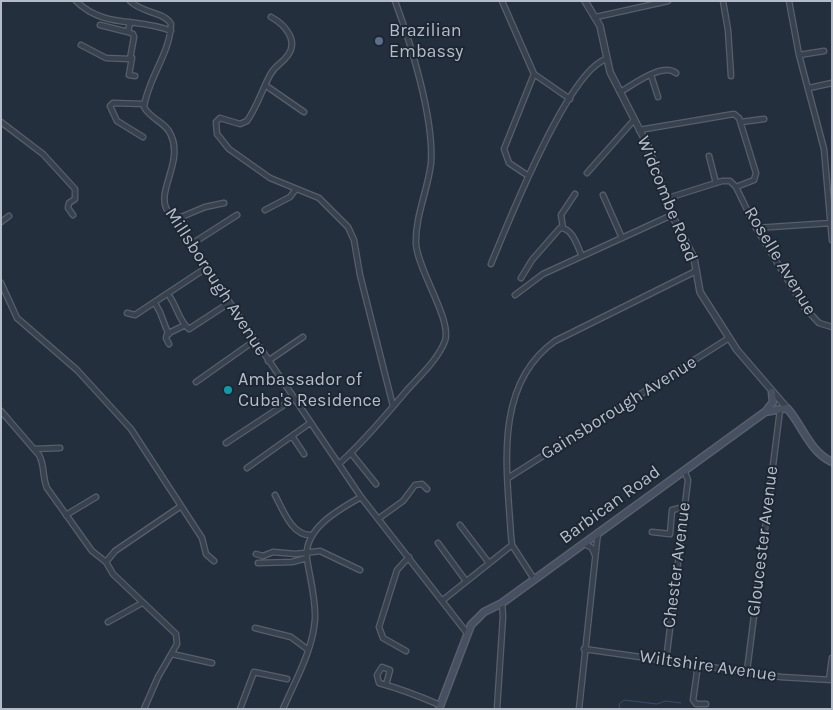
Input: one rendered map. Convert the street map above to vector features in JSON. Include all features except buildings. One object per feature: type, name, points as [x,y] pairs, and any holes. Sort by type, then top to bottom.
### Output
[{"type":"main road","points":[[765,412],[773,402],[772,392]]},
{"type":"main road","points":[[784,409],[810,444],[832,462]]},
{"type":"main road","name":"Barbican Road","points":[[439,707],[467,633],[478,617],[502,603],[765,412],[784,409]]},
{"type":"street","points":[[76,1],[101,18],[157,25],[171,31]]},
{"type":"street","points":[[130,1],[140,10],[169,20],[171,31],[149,85],[144,104],[113,103],[110,106],[118,121],[142,137]]},
{"type":"street","points":[[339,464],[351,453],[440,352],[445,340],[446,331],[416,245],[419,210],[430,165],[431,146],[412,51],[395,1]]},
{"type":"street","points":[[502,1],[534,74],[570,99]]},
{"type":"street","name":"Widcombe Road","points":[[585,1],[600,26],[610,72],[654,160],[665,199],[694,258],[700,292],[749,366],[784,409]]},
{"type":"street","points":[[596,17],[668,1]]},
{"type":"street","points":[[723,1],[728,30],[731,76]]},
{"type":"street","points":[[789,1],[799,55],[813,102],[827,168],[832,240]]},
{"type":"street","points":[[271,17],[286,28],[291,43],[289,54],[275,65],[247,121],[240,124],[220,118],[216,122],[215,129],[219,138],[229,148],[270,178],[319,198],[341,219],[352,234],[368,313],[393,406]]},
{"type":"street","points":[[129,30],[130,22]]},
{"type":"street","points":[[100,25],[129,30],[134,35],[129,74],[135,76]]},
{"type":"street","points":[[81,45],[106,58],[132,58]]},
{"type":"street","points":[[799,55],[824,51]]},
{"type":"street","points":[[491,264],[527,175],[589,69],[599,61],[607,58]]},
{"type":"street","points":[[620,92],[666,69],[676,74]]},
{"type":"street","points":[[527,175],[509,163],[504,149],[534,74]]},
{"type":"street","points":[[651,75],[658,97]]},
{"type":"street","points":[[265,84],[304,112]]},
{"type":"street","points":[[809,88],[832,84]]},
{"type":"street","name":"Millsborough Avenue","points":[[144,104],[146,112],[167,127],[172,136],[174,164],[164,204],[253,342],[268,361],[361,498],[443,600],[467,633]]},
{"type":"street","points":[[640,130],[734,114],[741,122],[756,176],[752,182],[736,186],[730,181],[716,183],[665,199]]},
{"type":"street","points":[[741,122],[764,119]]},
{"type":"street","points":[[587,173],[634,120]]},
{"type":"street","points":[[1,122],[43,154],[75,189],[75,199],[69,204],[68,208],[73,215]]},
{"type":"street","points":[[709,156],[716,183]]},
{"type":"street","name":"Roselle Avenue","points":[[736,186],[756,228],[804,307],[819,323],[832,327]]},
{"type":"street","points":[[265,210],[290,198],[296,189]]},
{"type":"street","points":[[575,194],[560,216],[563,228],[572,236],[582,256]]},
{"type":"street","points":[[603,195],[622,238]]},
{"type":"street","points":[[174,220],[200,209],[224,203]]},
{"type":"street","points":[[190,245],[237,215]]},
{"type":"street","points":[[515,295],[536,278],[672,215]]},
{"type":"street","points":[[1,222],[9,216]]},
{"type":"street","points":[[756,228],[831,223]]},
{"type":"street","points":[[521,278],[556,231],[563,228]]},
{"type":"street","points":[[127,313],[135,315],[206,268]]},
{"type":"street","points":[[534,579],[512,545],[508,478],[510,410],[518,385],[538,355],[555,341],[581,326],[696,270]]},
{"type":"street","points":[[1,282],[17,318],[59,352],[131,429],[202,538],[206,554],[214,561]]},
{"type":"street","points":[[170,297],[184,325],[191,328],[228,304]]},
{"type":"street","points":[[156,305],[164,317],[164,325],[168,334],[166,338],[169,344]]},
{"type":"street","points":[[168,334],[184,325]]},
{"type":"street","points":[[268,361],[293,341],[302,337]]},
{"type":"street","name":"Gainsborough Avenue","points":[[508,478],[729,338]]},
{"type":"street","points":[[196,382],[253,342]]},
{"type":"street","points":[[226,443],[293,399]]},
{"type":"street","name":"Gloucester Avenue","points":[[747,672],[784,409]]},
{"type":"street","points":[[1,411],[42,460],[42,473],[45,484],[92,551],[106,562],[113,574],[142,603],[166,622],[176,634],[177,644],[158,677],[144,709]]},
{"type":"street","points":[[247,468],[310,423]]},
{"type":"street","points":[[292,436],[304,454]]},
{"type":"street","points":[[33,449],[60,448]]},
{"type":"street","points":[[351,453],[376,484]]},
{"type":"street","name":"Chester Avenue","points":[[666,660],[688,480],[684,470]]},
{"type":"street","points":[[378,519],[403,501],[415,485],[422,484],[426,489]]},
{"type":"street","points":[[275,495],[295,529],[305,535],[311,535]]},
{"type":"street","points":[[66,515],[96,497]]},
{"type":"street","points":[[283,709],[313,633],[315,603],[307,558],[311,535],[334,514],[361,498]]},
{"type":"street","points":[[106,562],[116,551],[182,506]]},
{"type":"street","points":[[652,532],[670,534],[672,510],[684,507]]},
{"type":"street","points":[[460,525],[489,564]]},
{"type":"street","points":[[579,709],[598,532]]},
{"type":"street","points":[[438,543],[466,581]]},
{"type":"street","points":[[583,543],[592,548],[595,556]]},
{"type":"street","points":[[443,600],[512,545]]},
{"type":"street","points":[[256,554],[263,556],[273,552],[292,554],[316,550],[329,553],[360,570]]},
{"type":"street","points":[[406,651],[383,638],[378,627],[397,570],[409,557]]},
{"type":"street","points":[[258,563],[292,562],[307,558]]},
{"type":"street","points":[[108,622],[142,603]]},
{"type":"street","points":[[497,709],[504,616],[502,603]]},
{"type":"street","points":[[255,628],[291,637],[307,649]]},
{"type":"street","name":"Wiltshire Avenue","points":[[584,649],[747,672],[830,680]]},
{"type":"street","points":[[172,654],[212,663]]},
{"type":"street","points":[[830,680],[832,658]]},
{"type":"street","points":[[698,665],[693,700],[696,704],[706,704]]},
{"type":"street","points":[[240,709],[254,672],[287,679]]},
{"type":"street","points":[[386,685],[409,691],[439,707]]},
{"type":"waterway","points":[[620,709],[619,704],[624,700],[657,704],[666,701],[681,703]]},
{"type":"place","name":"Brazilian Embassy","points":[[379,41]]},
{"type":"place","name":"Ambassador of Cuba's Residence","points":[[228,390]]}]
